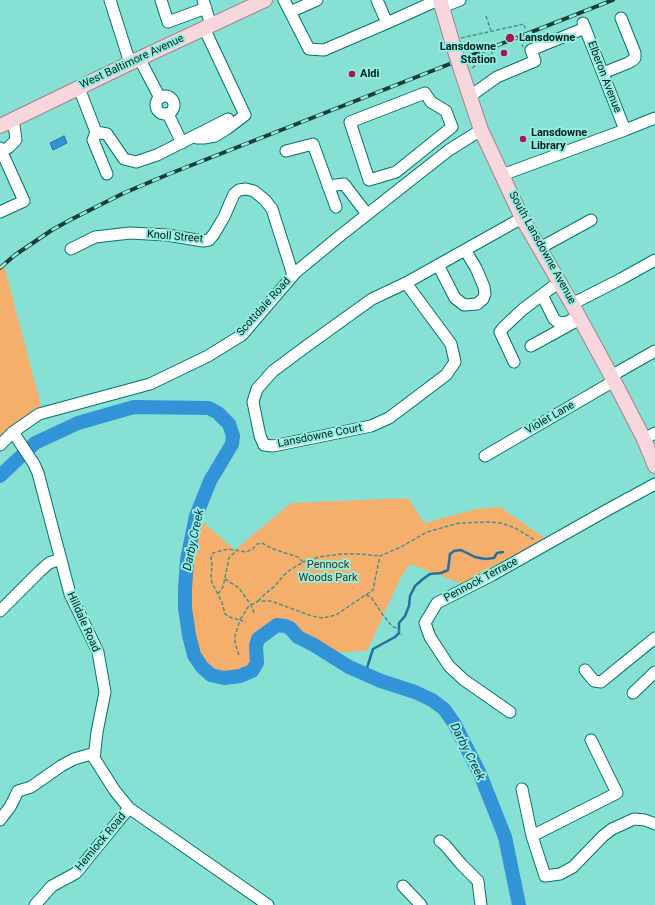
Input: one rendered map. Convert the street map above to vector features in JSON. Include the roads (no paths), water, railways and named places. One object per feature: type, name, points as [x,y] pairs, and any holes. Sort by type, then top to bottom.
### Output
[{"type":"main road","name":"West Baltimore Avenue","points":[[6,123],[135,60],[265,0]]},
{"type":"main road","name":"South Lansdowne Avenue","points":[[440,2],[469,97],[481,130],[522,218],[613,378],[649,436],[655,466]]},
{"type":"street","points":[[110,0],[135,60],[160,98],[165,96],[172,100],[174,106],[173,110],[168,114],[182,143]]},
{"type":"street","points":[[161,0],[168,22],[204,4],[208,26],[245,115],[215,136],[192,138]]},
{"type":"street","points":[[284,0],[308,50],[324,50],[440,2],[460,0]]},
{"type":"street","points":[[290,12],[317,0]]},
{"type":"street","points":[[377,0],[387,23]]},
{"type":"street","points":[[603,74],[628,63],[635,58],[635,53],[621,18]]},
{"type":"street","name":"Elberon Avenue","points":[[469,97],[497,77],[535,61],[531,50],[584,25],[625,130]]},
{"type":"street","points":[[79,88],[96,132],[93,140],[107,174]]},
{"type":"street","points":[[425,93],[431,102],[446,111],[452,127],[421,153],[396,172],[369,180],[350,122],[425,93]]},
{"type":"street","points":[[502,175],[655,118]]},
{"type":"street","points":[[96,132],[107,134],[124,159],[136,162],[157,155],[228,119]]},
{"type":"street","points":[[0,212],[24,201],[1,151],[9,147],[16,140],[16,132],[6,123]]},
{"type":"street","name":"Scottdale Road","points":[[0,445],[15,435],[39,414],[150,384],[208,356],[242,334],[296,272],[449,150],[481,130]]},
{"type":"street","points":[[286,151],[313,144],[336,207]]},
{"type":"street","points":[[421,153],[430,165]]},
{"type":"street","points":[[328,186],[344,184],[367,214]]},
{"type":"street","name":"Knoll Street","points":[[71,249],[95,237],[130,233],[166,235],[203,241],[209,240],[224,217],[234,194],[239,190],[246,189],[254,191],[265,200],[272,209],[293,275]]},
{"type":"street","name":"Lansdowne Court","points":[[406,283],[451,344],[455,362],[446,375],[389,418],[371,426],[274,446],[264,445],[260,436],[253,402],[257,389],[273,372],[372,299],[406,283],[522,218]]},
{"type":"street","points":[[540,248],[591,220]]},
{"type":"street","points":[[438,265],[455,298],[464,305],[476,304],[483,299],[485,294],[484,287],[476,268],[465,250]]},
{"type":"street","points":[[572,304],[655,260]]},
{"type":"street","points":[[514,362],[500,332],[522,310],[559,282]]},
{"type":"street","points":[[542,295],[554,319],[559,323],[580,318]]},
{"type":"street","points":[[531,346],[580,318]]},
{"type":"street","name":"Violet Lane","points":[[485,456],[655,351]]},
{"type":"street","name":"Hilldale Road","points":[[15,435],[34,464],[38,473],[70,594],[98,652],[105,692],[97,732],[94,758],[114,791],[129,808],[268,905]]},
{"type":"street","name":"Pennock Terrace","points":[[510,712],[464,680],[449,666],[430,638],[425,623],[438,603],[492,575],[655,484]]},
{"type":"street","points":[[0,611],[49,563],[61,558]]},
{"type":"street","points":[[585,670],[594,681],[602,682],[655,638]]},
{"type":"street","points":[[633,692],[655,672]]},
{"type":"street","points":[[532,836],[617,793],[591,740]]},
{"type":"street","points":[[0,820],[10,807],[18,791],[31,787],[61,766],[74,759],[95,753]]},
{"type":"street","points":[[522,789],[532,836],[545,876],[560,874],[573,867],[603,836],[612,829],[634,819],[644,820],[655,824]]},
{"type":"street","name":"Hemlock Road","points":[[35,905],[52,886],[76,873],[129,808]]},
{"type":"street","points":[[440,841],[478,881],[481,905]]},
{"type":"street","points":[[403,886],[421,905]]},
{"type":"street","points":[[480,892],[487,905]]},
{"type":"water","points":[[64,136],[67,143],[53,150],[50,143]]},
{"type":"waterway","name":"Darby Creek","points":[[0,476],[35,443],[78,423],[134,407],[209,408],[218,413],[229,424],[233,436],[232,444],[210,481],[196,516],[187,560],[185,608],[194,655],[202,667],[211,675],[224,678],[240,676],[252,671],[257,663],[256,646],[258,639],[277,625],[285,626],[290,628],[298,637],[314,645],[349,667],[381,681],[415,692],[432,700],[444,709],[454,723],[480,774],[505,837],[519,905]]},
{"type":"waterway","points":[[365,674],[373,649],[395,637],[399,633],[399,623],[405,616],[409,606],[410,596],[415,586],[430,574],[441,573],[448,570],[450,554],[454,551],[461,550],[475,557],[485,559],[494,558],[497,553],[503,552]]},
{"type":"railway","points":[[0,268],[15,255],[52,230],[124,193],[613,0]]},
{"type":"place","name":"Lansdowne","points":[[510,38]]},
{"type":"place","name":"Lansdowne Station","points":[[504,53]]},
{"type":"place","name":"Aldi","points":[[352,74]]},
{"type":"place","name":"Lansdowne Library","points":[[523,139]]},
{"type":"park label","name":"Pennock Woods Park","points":[[328,571]]}]
